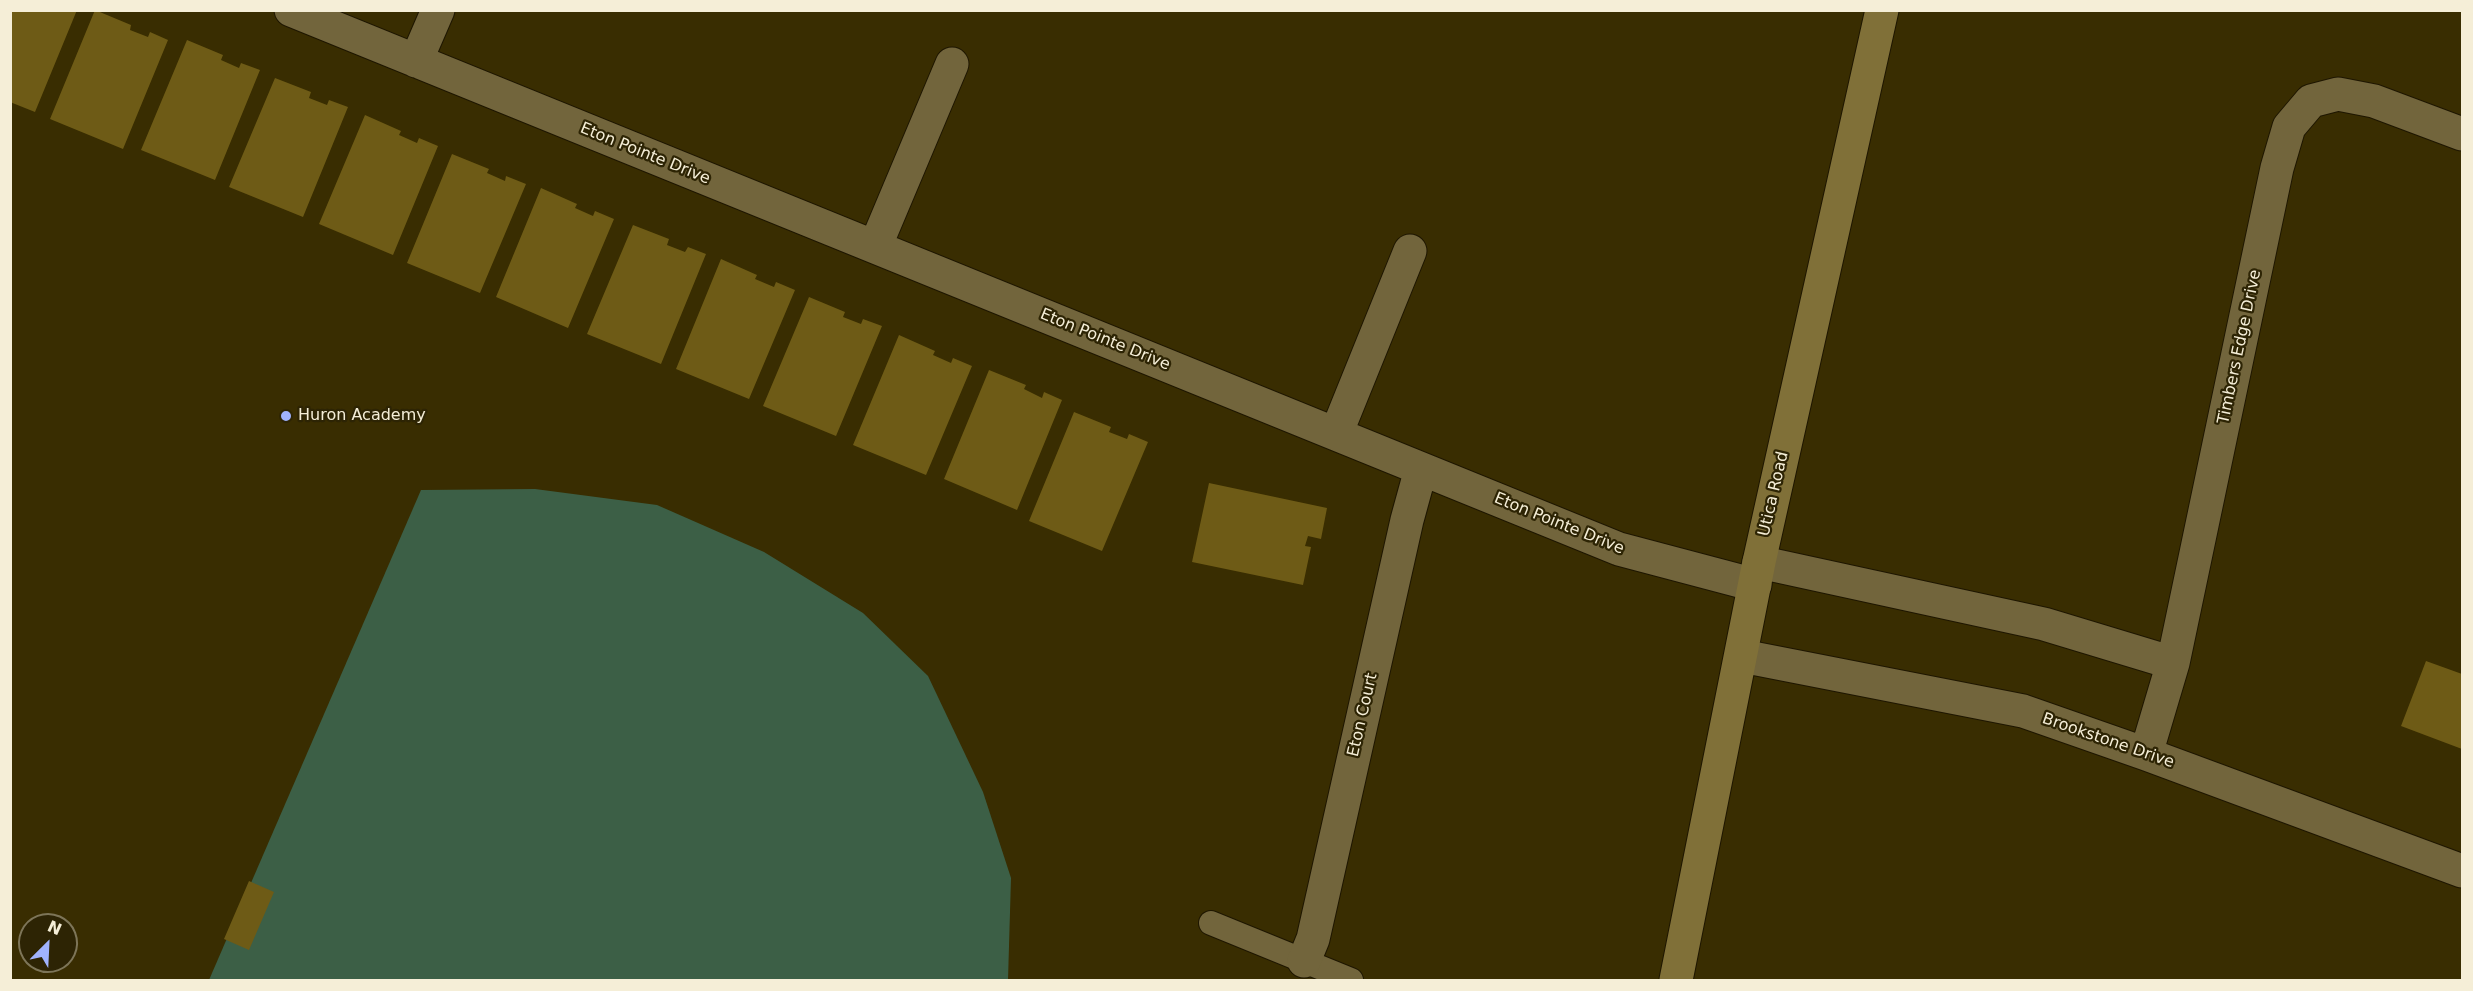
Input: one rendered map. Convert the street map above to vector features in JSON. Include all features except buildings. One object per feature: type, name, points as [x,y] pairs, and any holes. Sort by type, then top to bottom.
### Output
[{"type":"main road","name":"Utica Road","points":[[1676,981],[1757,574],[1882,10]]},
{"type":"street","name":"Eton Pointe Drive","points":[[291,10],[1619,549],[1757,574]]},
{"type":"street","points":[[416,61],[438,10]]},
{"type":"street","points":[[874,247],[952,64]]},
{"type":"street","name":"Timbers Edge Drive","points":[[2146,754],[2173,663],[2277,168],[2289,127],[2311,101],[2338,94],[2374,101],[2463,134]]},
{"type":"street","points":[[1336,434],[1410,251]]},
{"type":"street","name":"Eton Court","points":[[1304,961],[1313,939],[1407,520],[1421,469]]},
{"type":"street","points":[[1757,574],[2044,624],[2173,663]]},
{"type":"street","name":"Brookstone Drive","points":[[1742,656],[2023,711],[2463,871]]},
{"type":"lane","points":[[1211,923],[1351,981]]},
{"type":"green space","points":[[535,489],[657,505],[764,552],[863,613],[928,676],[983,792],[1011,878],[1008,980],[209,980],[421,490]]},
{"type":"place","name":"Huron Academy","points":[[286,416]]}]
